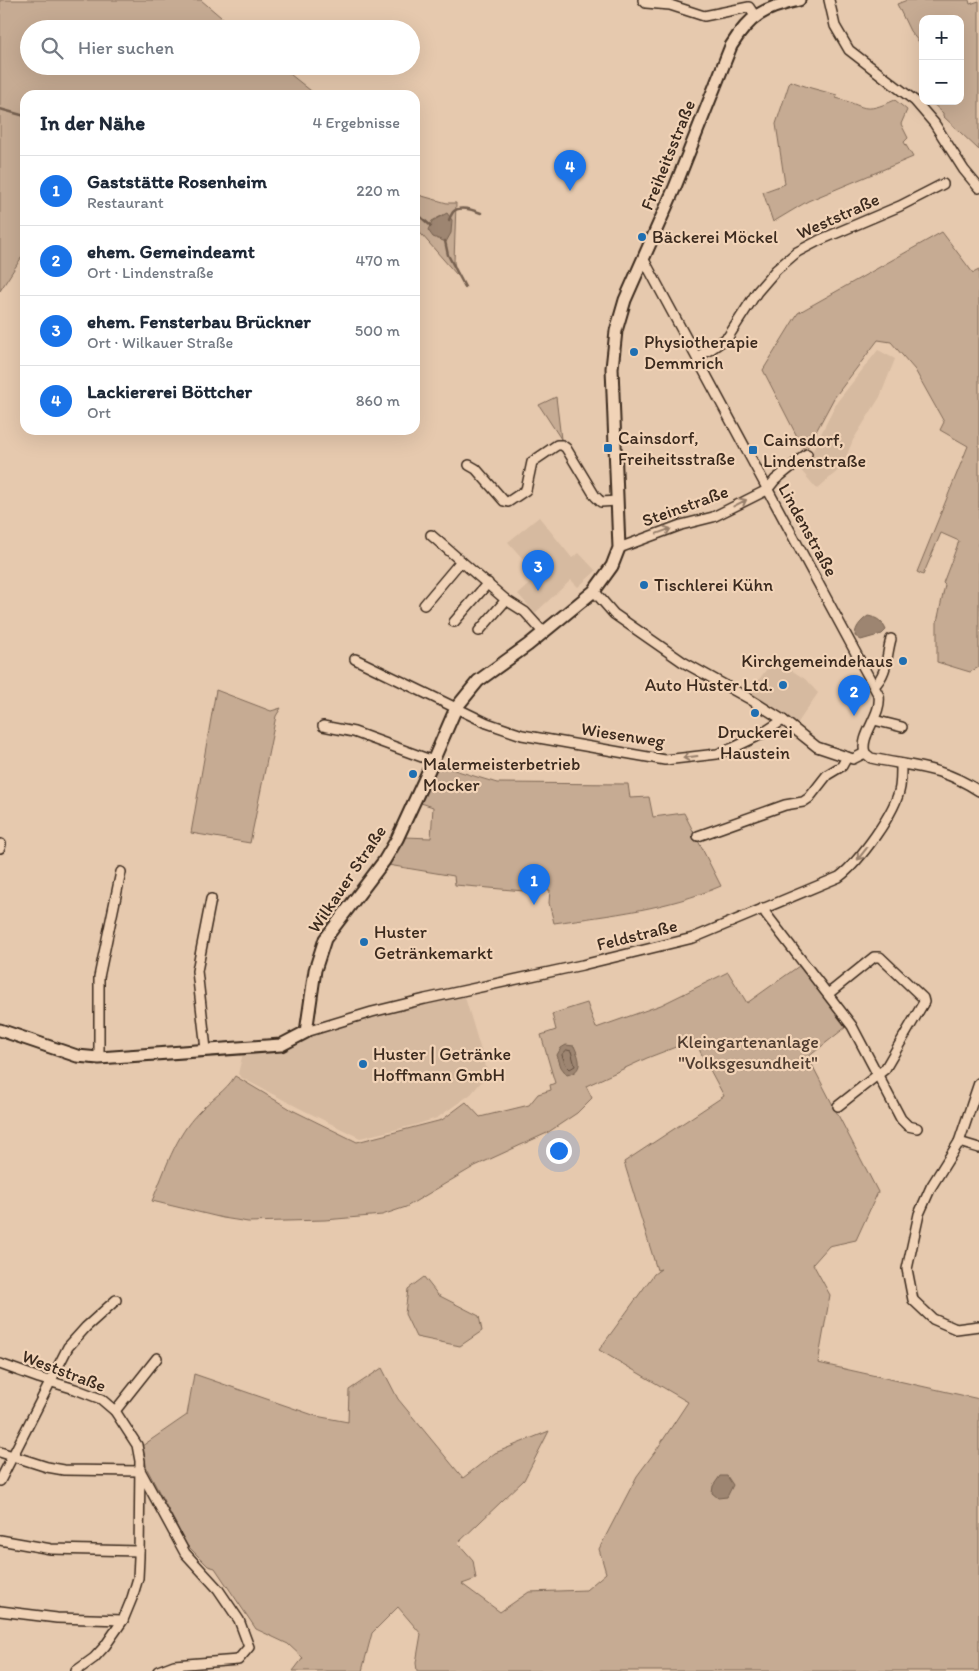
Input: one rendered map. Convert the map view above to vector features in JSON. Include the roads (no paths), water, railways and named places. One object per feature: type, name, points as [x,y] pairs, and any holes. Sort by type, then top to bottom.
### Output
[{"type":"street","points":[[643,0],[646,3],[670,5],[704,16],[751,8]]},
{"type":"street","name":"Freiheitsstraße","points":[[594,591],[612,566],[619,548],[612,368],[616,331],[625,300],[675,187],[731,46],[751,8],[799,0]]},
{"type":"street","points":[[829,0],[835,26],[849,50],[915,101],[934,123],[964,170],[979,188]]},
{"type":"street","name":"Weststraße","points":[[697,357],[728,337],[757,292],[776,270],[797,252],[820,240],[900,206],[943,184]]},
{"type":"street","name":"Lindenstraße","points":[[643,258],[874,686],[880,701],[863,745],[865,753]]},
{"type":"street","points":[[469,465],[476,469],[504,501],[508,502],[526,490],[532,462],[557,445],[562,445],[566,448],[595,496],[601,502],[617,502]]},
{"type":"street","name":"Steinstraße","points":[[619,548],[682,525],[713,517],[767,490],[775,480],[807,454]]},
{"type":"street","points":[[431,535],[506,600],[525,612],[543,632]]},
{"type":"street","points":[[424,604],[461,561]]},
{"type":"street","points":[[454,622],[488,583]]},
{"type":"street","points":[[594,591],[614,614],[646,637],[683,662],[783,720],[817,746],[854,759],[865,753],[871,758],[942,771],[979,791]]},
{"type":"street","name":"Wilkauer Straße","points":[[306,1032],[315,970],[325,939],[384,861],[434,761],[456,708],[478,681],[528,645],[594,591]]},
{"type":"street","points":[[479,631],[506,600]]},
{"type":"street","points":[[874,686],[885,670],[891,639]]},
{"type":"street","name":"Wiesenweg","points":[[355,659],[486,723],[522,735],[665,760],[717,754],[760,736],[783,720]]},
{"type":"street","points":[[874,720],[902,727]]},
{"type":"street","points":[[323,726],[354,732],[434,761]]},
{"type":"street","points":[[698,836],[785,805],[803,802],[809,798],[827,775],[842,766],[847,757]]},
{"type":"street","name":"Feldstraße","points":[[306,1032],[372,1012],[425,999],[582,965],[692,938],[839,877],[851,868],[874,837],[888,813],[900,788],[901,764]]},
{"type":"street","points":[[99,1058],[99,977],[121,872]]},
{"type":"street","points":[[206,1049],[197,971],[211,899]]},
{"type":"street","points":[[763,908],[852,1026],[901,1119],[908,1126],[917,1128]]},
{"type":"street","points":[[828,994],[874,957],[880,957],[923,998],[924,1002],[885,1068],[878,1076],[838,1106]]},
{"type":"street","points":[[0,1030],[77,1056],[99,1058],[281,1045],[306,1032]]},
{"type":"street","points":[[979,1083],[959,1142],[931,1187],[919,1214],[907,1270],[912,1300],[933,1319],[956,1330],[979,1326]]},
{"type":"street","points":[[959,1142],[979,1148]]},
{"type":"street","points":[[0,1481],[68,1347],[86,1327],[116,1300]]},
{"type":"street","name":"Weststraße","points":[[116,1411],[157,1358]]},
{"type":"street","name":"Weststraße","points":[[0,1364],[101,1399],[116,1411],[137,1445],[140,1471]]},
{"type":"street","points":[[0,1452],[12,1457],[64,1470],[140,1471]]},
{"type":"street","points":[[76,1671],[94,1658],[105,1646],[123,1620],[132,1598],[138,1578],[140,1471]]},
{"type":"street","points":[[140,1471],[185,1553],[218,1589],[238,1620],[249,1647],[238,1660],[174,1665],[158,1671]]},
{"type":"street","points":[[0,1540],[51,1549],[139,1551]]},
{"type":"street","points":[[0,1611],[57,1618],[123,1620]]},
{"type":"water","points":[[447,213],[452,220],[451,233],[446,242],[433,237],[428,230],[432,221]]},
{"type":"water","points":[[868,616],[879,620],[886,630],[882,634],[861,640],[855,636],[856,630]]},
{"type":"water","points":[[566,1045],[574,1046],[579,1060],[576,1071],[567,1075],[561,1067],[557,1055],[561,1048]]},
{"type":"water","points":[[720,1476],[727,1476],[733,1485],[727,1497],[718,1498],[712,1493],[713,1486]]},
{"type":"waterway","points":[[0,109],[20,115]]},
{"type":"waterway","points":[[449,220],[453,212],[459,209],[481,213]]},
{"type":"waterway","points":[[420,216],[431,226]]},
{"type":"waterway","points":[[445,241],[448,255],[465,287]]},
{"type":"place","name":"Lackiererei Böttcher","points":[[570,191]]},
{"type":"place","name":"Bäckerei Möckel","points":[[642,237]]},
{"type":"place","name":"Physiotherapie Demmrich","points":[[634,352]]},
{"type":"place","name":"Cainsdorf, Freiheitsstraße","points":[[608,448]]},
{"type":"place","name":"Cainsdorf, Lindenstraße","points":[[753,450]]},
{"type":"place","name":"Tischlerei Kühn","points":[[644,585]]},
{"type":"place","name":"ehem. Fensterbau Brückner","points":[[538,591]]},
{"type":"place","name":"Kirchgemeindehaus","points":[[903,661]]},
{"type":"place","name":"Auto Huster Ltd.","points":[[783,685]]},
{"type":"place","name":"Druckerei Haustein","points":[[755,713]]},
{"type":"place","name":"ehem. Gemeindeamt","points":[[854,716]]},
{"type":"place","name":"Malermeisterbetrieb Mocker","points":[[413,774]]},
{"type":"place","name":"Gaststätte Rosenheim","points":[[534,905]]},
{"type":"place","name":"Huster Getränkemarkt","points":[[364,942]]},
{"type":"place","name":"Huster | Getränke Hoffmann GmbH","points":[[363,1064]]},
{"type":"park label","name":"Kleingartenanlage \"Volksgesundheit\"","points":[[748,1052]]}]
